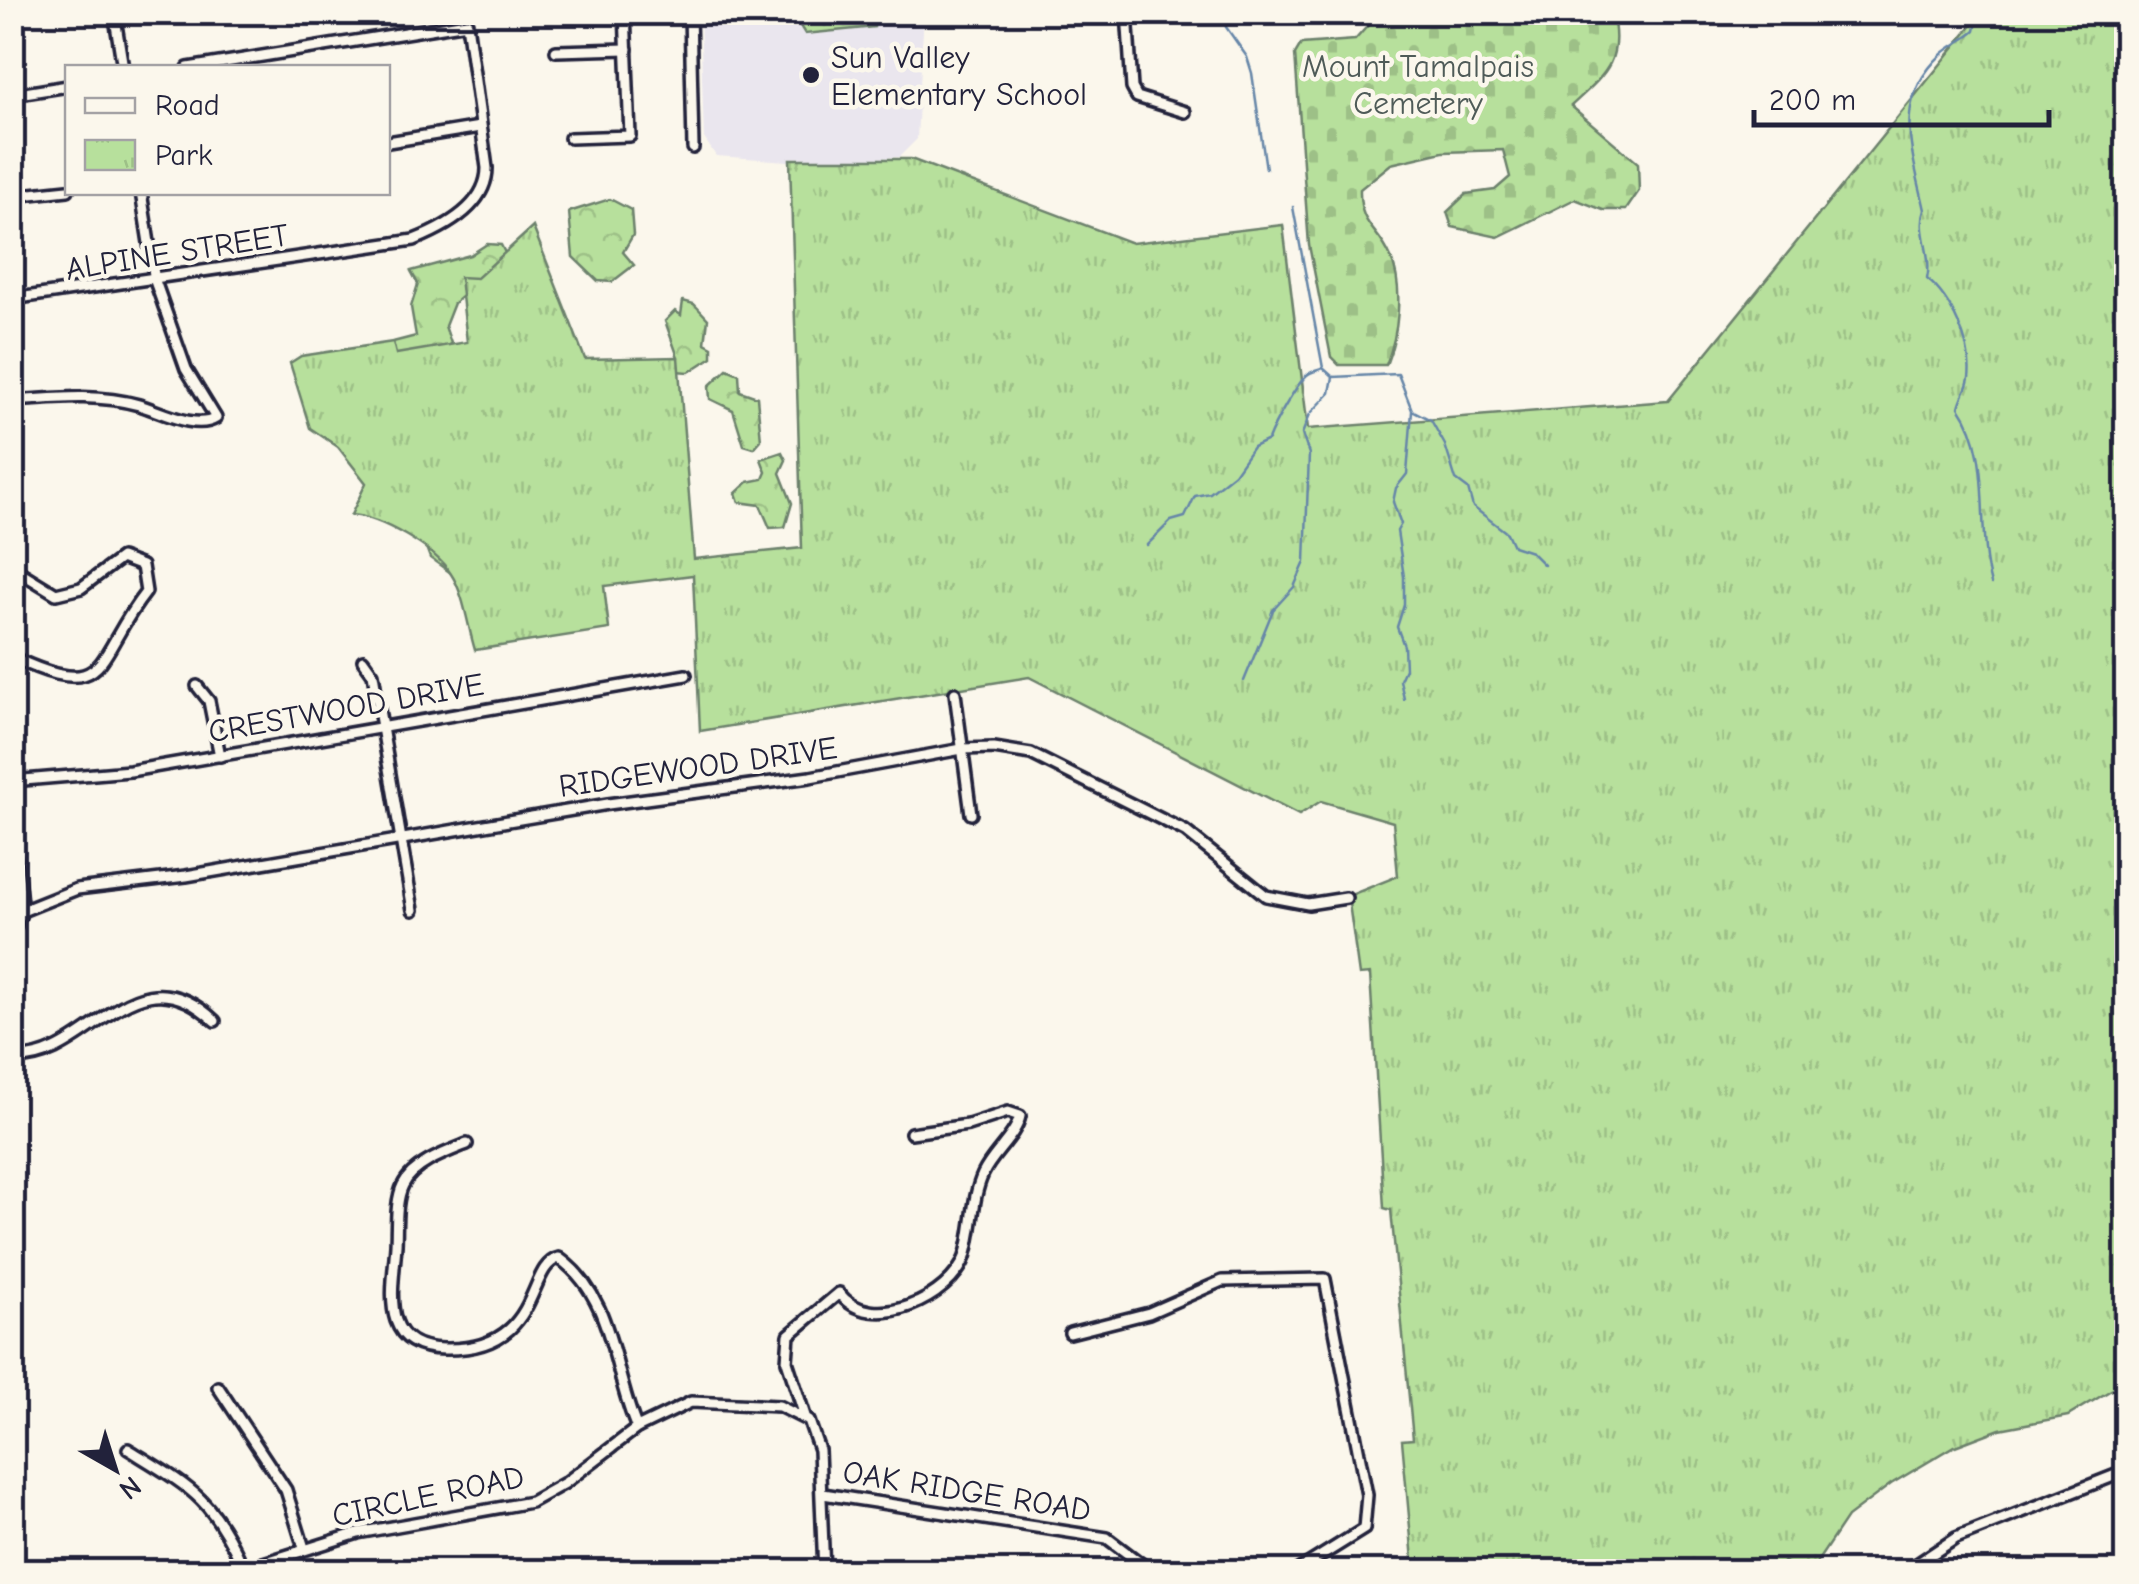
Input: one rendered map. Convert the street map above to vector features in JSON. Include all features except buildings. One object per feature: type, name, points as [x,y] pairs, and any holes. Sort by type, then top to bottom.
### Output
[{"type":"street","points":[[114,12],[123,65]]},
{"type":"street","points":[[570,138],[630,136],[626,12]]},
{"type":"street","points":[[690,12],[693,148]]},
{"type":"street","points":[[1127,12],[1132,88],[1138,97],[1185,112]]},
{"type":"street","points":[[207,65],[467,23],[480,127],[390,142]]},
{"type":"street","points":[[556,52],[627,49]]},
{"type":"street","points":[[12,94],[65,86]]},
{"type":"street","name":"ALPINE STREET","points":[[12,299],[414,240],[462,214],[487,177],[480,127]]},
{"type":"street","points":[[12,196],[65,190]]},
{"type":"street","points":[[12,401],[100,398],[209,423],[216,418],[186,369],[155,281],[141,195]]},
{"type":"street","points":[[12,568],[56,594],[81,588],[121,558],[142,566],[147,578],[146,592],[94,671],[76,679],[57,678],[12,657]]},
{"type":"street","points":[[363,660],[373,674],[413,910]]},
{"type":"street","name":"CRESTWOOD DRIVE","points":[[12,780],[130,771],[686,675]]},
{"type":"street","points":[[197,686],[209,700],[220,756]]},
{"type":"street","points":[[955,693],[971,814]]},
{"type":"street","name":"RIDGEWOOD DRIVE","points":[[22,912],[64,891],[186,876],[962,749],[1031,754],[1096,783],[1185,831],[1266,896],[1308,904],[1346,898]]},
{"type":"street","points":[[12,824],[22,912],[12,936]]},
{"type":"street","points":[[12,1058],[68,1041],[142,995],[160,994],[185,1002],[215,1020]]},
{"type":"street","points":[[824,1572],[820,1450],[787,1361],[789,1335],[839,1293],[850,1307],[875,1315],[902,1309],[928,1296],[959,1268],[965,1258],[976,1189],[1020,1116],[1008,1112],[968,1125],[911,1133]]},
{"type":"street","points":[[467,1144],[418,1169],[402,1187],[390,1304],[403,1335],[424,1348],[449,1349],[497,1339],[518,1323],[545,1266],[559,1258],[608,1322],[620,1386],[637,1428]]},
{"type":"street","points":[[1070,1333],[1149,1313],[1222,1281],[1326,1279],[1367,1495],[1364,1530],[1295,1572]]},
{"type":"street","points":[[218,1387],[286,1490],[304,1548]]},
{"type":"street","name":"CIRCLE ROAD","points":[[239,1569],[394,1526],[531,1502],[565,1483],[637,1428],[691,1402],[750,1402],[805,1416]]},
{"type":"street","points":[[128,1450],[198,1493],[222,1524],[239,1569]]},
{"type":"street","points":[[1905,1572],[1956,1538],[2126,1474]]},
{"type":"street","name":"OAK RIDGE ROAD","points":[[823,1494],[1107,1538],[1152,1572]]},
{"type":"shaded area","name":"Sun Valley Elementary School","points":[[700,13],[924,13],[917,139],[899,157],[850,160],[848,165],[716,156],[704,138]]},
{"type":"green space","name":"Mount Tamalpais Cemetery","points":[[1380,12],[1612,13],[1613,56],[1602,76],[1571,106],[1638,163],[1639,191],[1626,210],[1603,210],[1575,199],[1498,237],[1452,227],[1447,212],[1466,194],[1495,190],[1510,177],[1503,150],[1443,152],[1391,164],[1360,189],[1366,219],[1386,248],[1395,270],[1398,312],[1394,340],[1386,365],[1339,365],[1331,357],[1309,245],[1295,54],[1301,44],[1355,40]]},
{"type":"green space","points":[[792,13],[884,13],[884,17],[874,18],[874,27],[805,34]]},
{"type":"green space","points":[[1982,13],[2126,13],[2126,1381],[2068,1416],[2000,1429],[1955,1446],[1891,1484],[1847,1517],[1811,1571],[1799,1571],[1784,1561],[1775,1572],[1414,1571],[1402,1440],[1413,1439],[1391,1210],[1384,1208],[1370,974],[1359,975],[1348,896],[1398,876],[1393,822],[1321,801],[1299,815],[1029,677],[700,731],[693,575],[604,586],[609,629],[475,650],[459,591],[443,564],[406,536],[377,521],[351,515],[366,483],[338,447],[310,428],[290,363],[301,356],[393,342],[396,354],[467,342],[460,277],[477,278],[533,227],[585,359],[678,357],[694,559],[802,548],[790,159],[911,159],[1132,243],[1283,225],[1308,429],[1668,401]]},
{"type":"green space","points":[[610,199],[631,210],[633,235],[623,252],[634,265],[612,282],[598,281],[573,257],[569,212]]},
{"type":"green space","points":[[487,244],[501,245],[507,257],[454,303],[445,326],[453,349],[451,573],[430,558],[422,537],[393,342],[416,336],[411,307],[418,284],[411,271],[470,255]]},
{"type":"green space","points":[[683,301],[694,304],[708,319],[705,343],[712,347],[712,357],[689,372],[675,371],[669,364],[678,357],[665,321],[675,311],[681,315]]},
{"type":"green space","points":[[727,369],[739,374],[740,391],[757,397],[761,440],[754,448],[744,445],[733,410],[710,399],[709,386]]},
{"type":"green space","points":[[782,452],[786,460],[780,473],[792,503],[785,527],[770,528],[760,505],[739,502],[736,493],[748,482],[763,479],[766,472],[761,459]]},
{"type":"waterway","points":[[152,15],[174,12]]},
{"type":"waterway","points":[[1224,12],[1226,27],[1247,57],[1252,73],[1266,169]]},
{"type":"waterway","points":[[1979,12],[1975,31],[1942,54],[1926,72],[1916,90],[1910,127],[1925,210],[1927,279],[1952,310],[1968,352],[1969,378],[1959,407],[1977,448],[1991,584]]},
{"type":"waterway","points":[[12,21],[49,14],[103,21]]},
{"type":"waterway","points":[[1293,207],[1323,368],[1333,377],[1398,374],[1412,410],[1431,420],[1445,445],[1456,480],[1468,489],[1473,507],[1507,533],[1513,546],[1531,552],[1544,565]]},
{"type":"waterway","points":[[1147,545],[1171,521],[1185,517],[1195,496],[1210,493],[1234,474],[1253,447],[1268,440],[1302,380],[1323,368]]},
{"type":"waterway","points":[[1244,681],[1273,610],[1294,587],[1305,562],[1309,454],[1302,434],[1310,414],[1330,393],[1333,377]]},
{"type":"waterway","points":[[1404,699],[1400,680],[1405,669],[1404,646],[1397,627],[1404,605],[1404,577],[1397,531],[1401,524],[1393,502],[1396,488],[1407,474],[1412,411]]},
{"type":"place","name":"Sun Valley Elementary School","points":[[811,75]]}]
